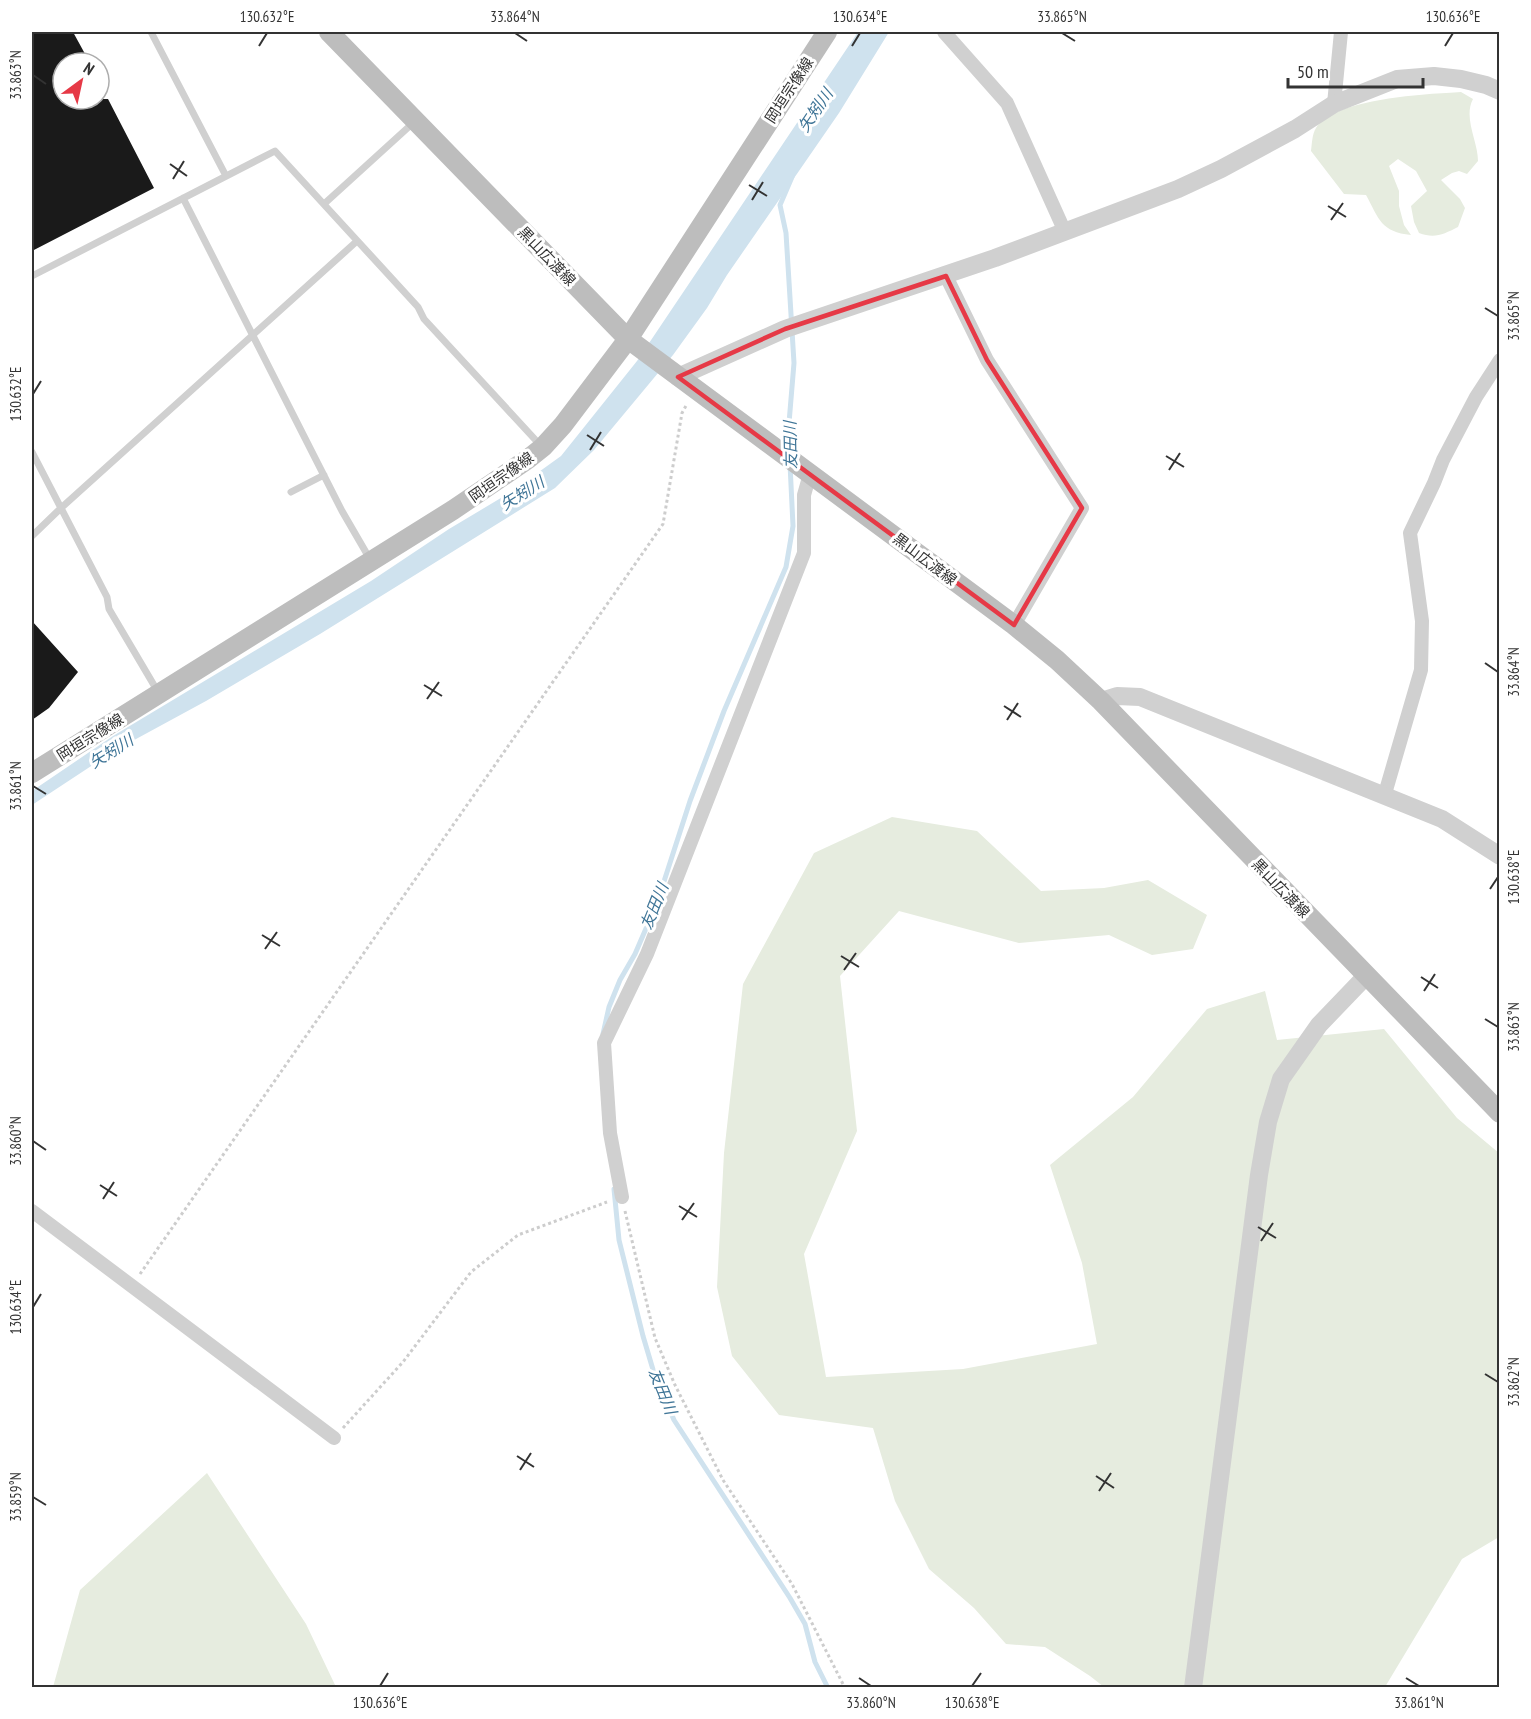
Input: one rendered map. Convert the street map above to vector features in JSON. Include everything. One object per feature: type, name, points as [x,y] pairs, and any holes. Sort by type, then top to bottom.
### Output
[{"type":"main road","name":"黒山広渡線","points":[[329,32],[628,339],[1014,625],[1057,660],[1101,701],[1500,1113]]},
{"type":"main road","name":"岡垣宗像線","points":[[32,773],[453,510],[543,447],[628,339],[826,32]]},
{"type":"street","points":[[944,32],[1007,103],[1065,232]]},
{"type":"street","points":[[1334,104],[1341,32]]},
{"type":"street","points":[[678,377],[785,329],[946,276],[1178,189],[1221,169],[1295,129],[1334,104],[1398,79],[1434,76],[1461,79],[1500,91]]},
{"type":"street","points":[[946,276],[987,360],[1082,508],[1014,625]]},
{"type":"street","points":[[1384,796],[1421,670],[1422,621],[1410,533],[1443,460],[1476,397],[1500,360]]},
{"type":"street","points":[[622,1197],[610,1133],[604,1043],[646,954],[804,553],[804,495],[810,474]]},
{"type":"street","points":[[1101,701],[1117,696],[1140,697],[1442,819],[1500,856]]},
{"type":"street","points":[[1193,1688],[1196,1648],[1268,1122],[1281,1079],[1319,1025],[1366,976]]},
{"type":"street","points":[[32,1211],[334,1438]]},
{"type":"lane","points":[[151,32],[226,176]]},
{"type":"lane","points":[[324,204],[415,121]]},
{"type":"lane","points":[[32,276],[275,151],[418,307],[424,319],[543,447]]},
{"type":"lane","points":[[183,198],[324,475],[371,561]]},
{"type":"lane","points":[[32,536],[61,507],[357,241]]},
{"type":"lane","points":[[32,457],[61,507],[107,597],[109,609],[159,694]]},
{"type":"lane","points":[[291,492],[324,475]]},
{"type":"path","points":[[132,1286],[663,524],[682,413],[696,390]]},
{"type":"path","points":[[334,1438],[403,1362],[471,1272],[518,1235],[622,1197],[655,1338],[675,1385],[723,1480],[792,1584],[845,1688]]},
{"type":"highlighted area","points":[[946,276],[987,360],[1082,508],[1014,625],[678,377],[785,329]]},
{"type":"shaded area","points":[[1461,92],[1473,99],[1470,106],[1470,122],[1478,161],[1467,174],[1459,171],[1441,180],[1460,199],[1465,208],[1458,227],[1444,234],[1430,236],[1419,233],[1411,206],[1427,191],[1416,171],[1398,159],[1389,166],[1399,191],[1399,206],[1404,225],[1411,235],[1393,231],[1382,223],[1366,195],[1344,194],[1311,151],[1316,128],[1326,118],[1342,110],[1406,96]]},
{"type":"shaded area","points":[[892,817],[977,831],[1041,891],[1104,888],[1148,880],[1207,915],[1193,949],[1152,955],[1109,935],[1019,943],[899,911],[840,976],[857,1131],[804,1254],[826,1377],[963,1369],[1097,1344],[1082,1263],[1050,1165],[1133,1097],[1207,1009],[1265,991],[1277,1040],[1384,1029],[1457,1118],[1499,1153],[1499,1537],[1462,1559],[1385,1687],[1104,1687],[1045,1647],[1006,1644],[974,1608],[929,1569],[895,1501],[873,1428],[779,1415],[732,1356],[717,1287],[724,1153],[743,984],[814,853]]},
{"type":"shaded area","points":[[207,1473],[306,1624],[336,1687],[53,1687],[80,1590]]},
{"type":"water","name":"矢矧川","points":[[858,32],[889,32],[839,113],[673,355],[594,450],[555,488],[320,634],[206,701],[114,751],[32,805],[32,791],[113,736],[371,581],[449,529],[511,492],[561,456],[637,361]]},
{"type":"building","points":[[32,32],[73,32],[83,51],[51,51],[51,111],[111,111],[111,105],[154,188],[32,251]]},
{"type":"building","points":[[32,621],[78,672],[49,708],[32,720]]},
{"type":"waterway","name":"友田川","points":[[790,452],[789,423],[794,363],[786,233],[780,205],[792,177]]},
{"type":"waterway","name":"友田川","points":[[603,1034],[609,1007],[620,980],[635,954],[657,903],[690,801],[724,711],[786,567],[793,526],[790,464]]},
{"type":"waterway","name":"友田川","points":[[614,1189],[619,1240],[643,1336],[654,1373],[674,1420],[805,1624],[815,1662],[828,1688]]}]
